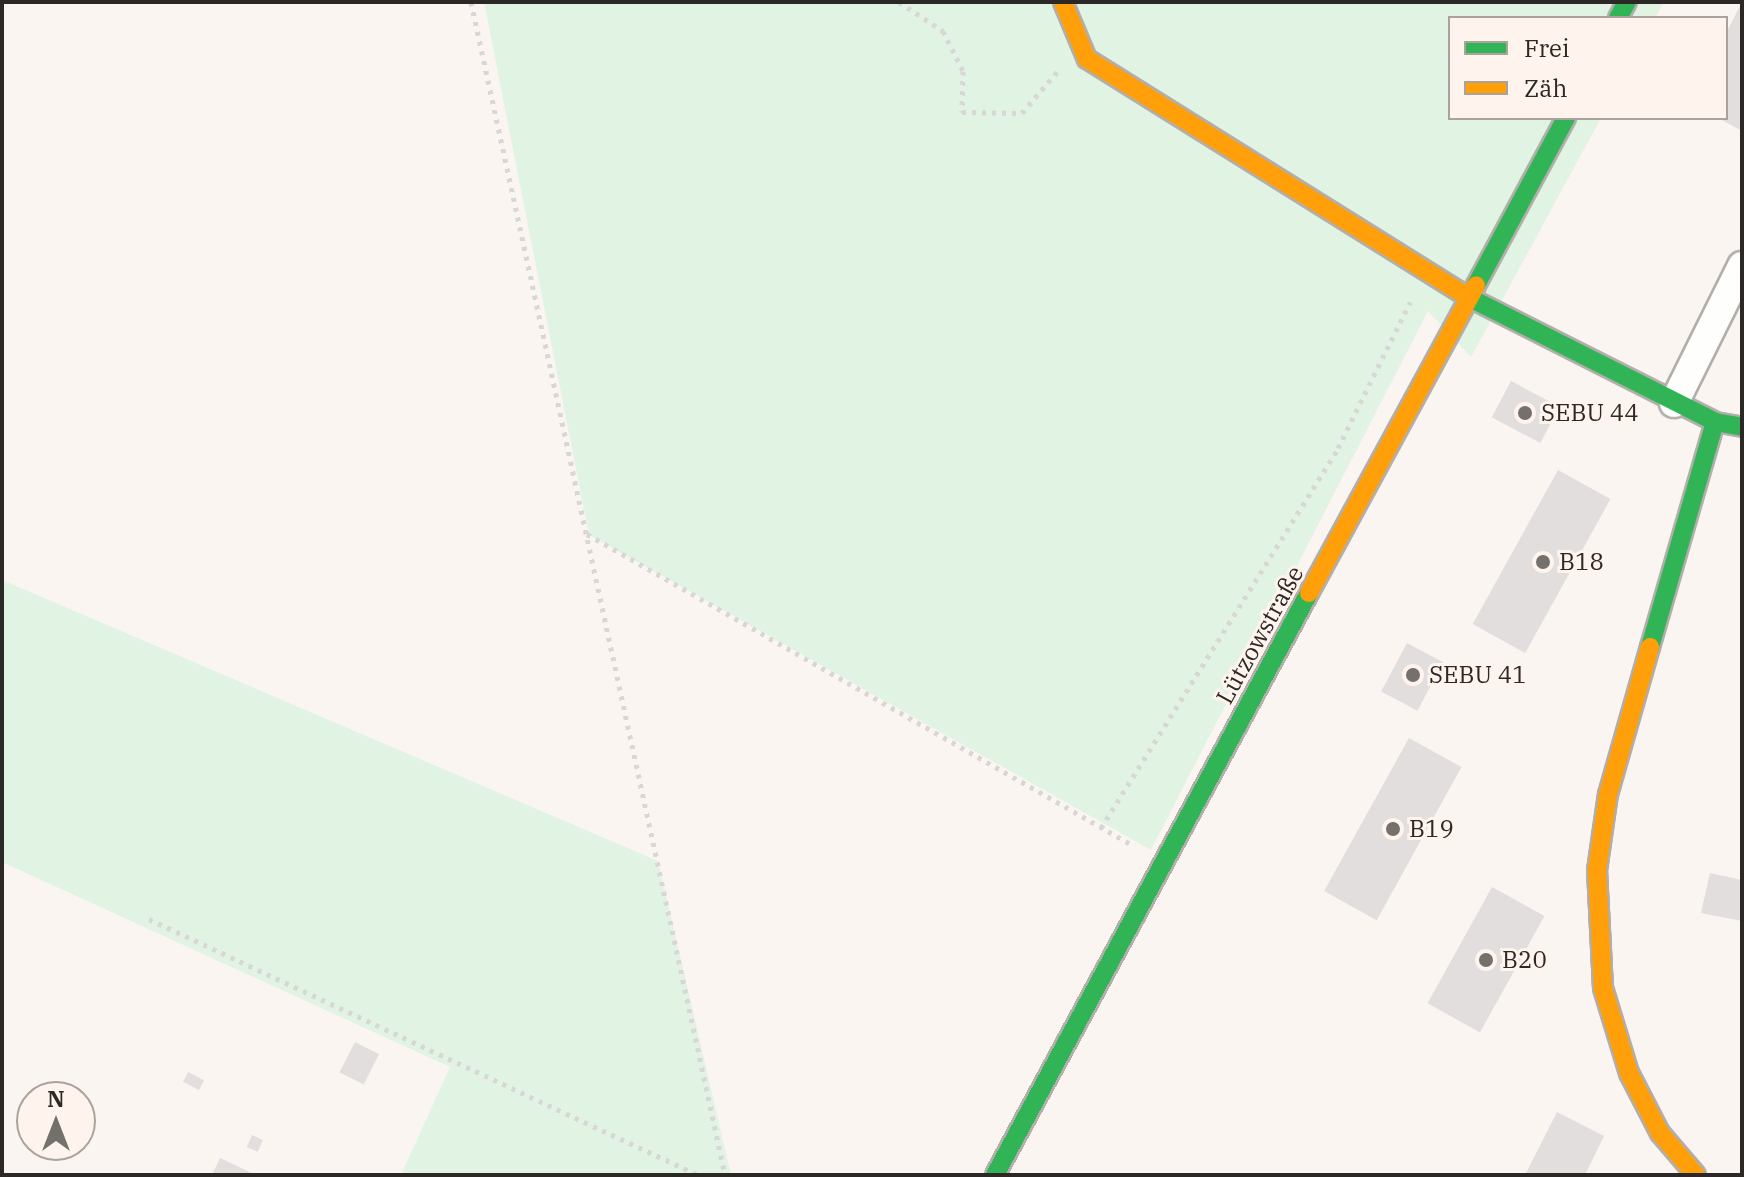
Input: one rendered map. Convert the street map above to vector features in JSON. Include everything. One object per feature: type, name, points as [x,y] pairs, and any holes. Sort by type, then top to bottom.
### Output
[{"type":"street","points":[[1063,2],[1087,59],[1425,272],[1674,403],[1715,422],[1742,427]]},
{"type":"street","name":"Lützowstraße","points":[[995,1175],[1472,299],[1565,120]]},
{"type":"street","points":[[1674,403],[1742,266]]},
{"type":"street","points":[[1696,1175],[1660,1133],[1629,1073],[1603,988],[1597,870],[1608,794],[1715,422]]},
{"type":"path","points":[[471,2],[725,1175]]},
{"type":"path","points":[[899,2],[943,31],[963,71],[962,112],[1022,113],[1055,73],[1087,59]]},
{"type":"path","points":[[586,533],[1101,828],[1338,448],[1425,272]]},
{"type":"path","points":[[149,919],[698,1175]]},
{"type":"green space","points":[[484,2],[1664,2],[1656,16],[1448,16],[1448,120],[1600,120],[1471,357],[1428,311],[1151,850],[589,535]]},
{"type":"green space","points":[[2,580],[658,861],[731,1175],[401,1175],[450,1067],[2,862]]},
{"type":"building","points":[[1742,2],[1742,131],[1722,120],[1728,120],[1728,29]]},
{"type":"building","name":"SEBU 44","points":[[1511,381],[1560,407],[1540,443],[1492,417]]},
{"type":"building","name":"B18","points":[[1558,470],[1610,499],[1525,653],[1473,624]]},
{"type":"building","name":"SEBU 41","points":[[1407,643],[1443,662],[1417,711],[1381,692]]},
{"type":"building","name":"B19","points":[[1409,738],[1461,767],[1377,920],[1324,891]]},
{"type":"building","points":[[1710,873],[1742,880],[1742,921],[1701,913]]},
{"type":"building","name":"B20","points":[[1492,887],[1544,916],[1480,1032],[1428,1003]]},
{"type":"building","points":[[355,1042],[379,1054],[364,1085],[340,1072]]},
{"type":"building","points":[[188,1072],[204,1080],[199,1090],[183,1082]]},
{"type":"building","points":[[1557,1112],[1604,1136],[1585,1175],[1525,1175]]},
{"type":"building","points":[[252,1135],[263,1140],[258,1152],[247,1147]]},
{"type":"building","points":[[220,1158],[256,1175],[212,1175]]},
{"type":"traffic: fast","points":[[1619,16],[1627,2]]},
{"type":"traffic: fast","points":[[1476,285],[1565,120]]},
{"type":"traffic: fast","points":[[1468,297],[1715,422],[1742,427]]},
{"type":"traffic: fast","points":[[1650,647],[1715,422]]},
{"type":"traffic: fast","points":[[995,1175],[1309,593]]},
{"type":"traffic: slow","points":[[1063,2],[1087,59],[1468,297]]},
{"type":"traffic: slow","points":[[1309,593],[1476,285]]},
{"type":"traffic: slow","points":[[1650,647],[1608,794],[1597,870],[1603,988],[1629,1073],[1660,1133],[1696,1175]]},
{"type":"place","name":"SEBU 44","points":[[1525,413]]},
{"type":"place","name":"B18","points":[[1543,562]]},
{"type":"place","name":"SEBU 41","points":[[1413,675]]},
{"type":"place","name":"B19","points":[[1393,829]]},
{"type":"place","name":"B20","points":[[1486,960]]}]
